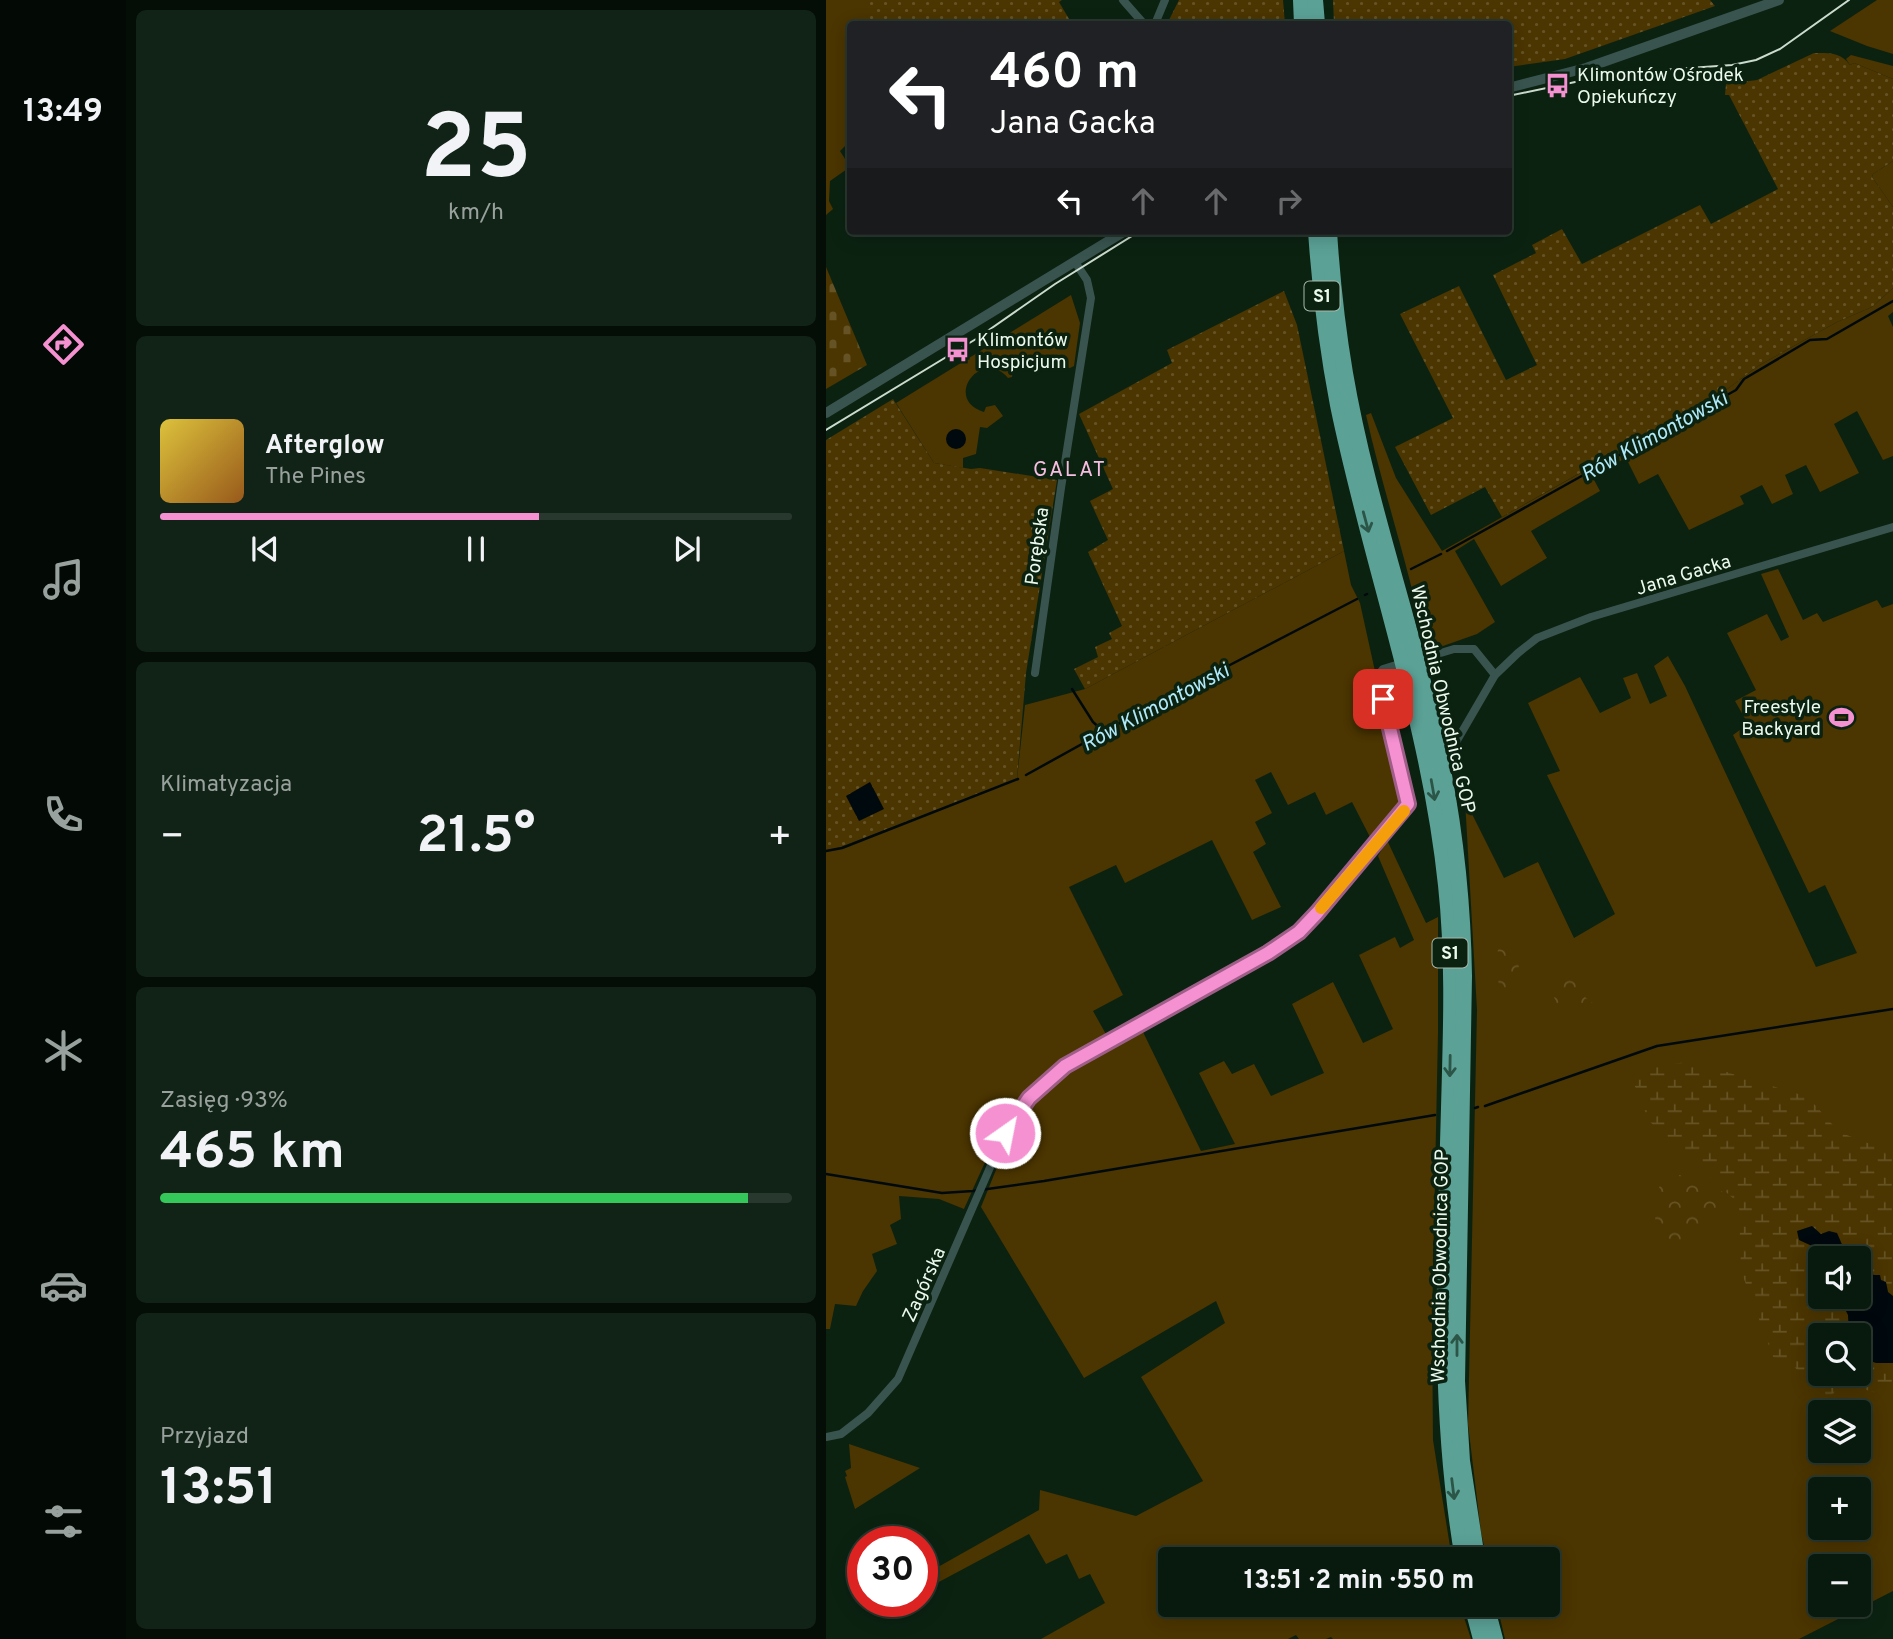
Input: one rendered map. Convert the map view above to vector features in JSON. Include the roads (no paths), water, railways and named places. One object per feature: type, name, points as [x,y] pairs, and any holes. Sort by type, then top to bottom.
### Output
[{"type":"highway","points":[[1301,0],[1303,21]]},
{"type":"highway","points":[[1315,0],[1317,21]]},
{"type":"highway","name":"Wschodnia Obwodnica GOP","points":[[1316,235],[1323,309],[1338,404],[1423,740],[1445,876],[1451,1011],[1443,1356],[1448,1450],[1461,1547]]},
{"type":"highway","name":"Wschodnia Obwodnica GOP","points":[[1329,235],[1336,306],[1354,415],[1421,677],[1442,768],[1454,841],[1464,976],[1457,1381],[1462,1461],[1475,1547]]},
{"type":"highway","points":[[1475,1617],[1481,1639]]},
{"type":"highway","points":[[1489,1617],[1495,1639]]},
{"type":"street","points":[[1123,0],[1141,21]]},
{"type":"street","points":[[1156,21],[1165,0]]},
{"type":"street","points":[[1512,87],[1586,68],[1779,0]]},
{"type":"street","points":[[826,413],[1075,262],[1108,236]]},
{"type":"street","name":"Porębska","points":[[1035,673],[1091,298],[1087,280],[1075,262]]},
{"type":"street","name":"Jana Gacka","points":[[1452,749],[1496,675],[1527,645],[1557,628],[1893,527]]},
{"type":"street","points":[[1424,658],[1454,649],[1474,649],[1496,675]]},
{"type":"street","name":"Zagórska","points":[[826,1437],[841,1434],[860,1419],[877,1405],[898,1379],[984,1182],[1016,1116],[1045,1082],[1079,1056],[1268,953],[1299,932],[1401,814],[1408,800],[1379,674],[1383,669],[1396,665]]},
{"type":"waterway","name":"Rów Klimontowski","points":[[1447,551],[1736,390],[1744,379],[1810,340],[1827,339],[1893,301]]},
{"type":"waterway","name":"Rów Klimontowski","points":[[1411,569],[1441,554]]},
{"type":"waterway","name":"Rów Klimontowski","points":[[1026,775],[1147,708],[1357,599]]},
{"type":"waterway","points":[[1072,689],[1093,722],[1103,731]]},
{"type":"waterway","name":"Rów Klimontowski","points":[[826,851],[842,848],[1018,779]]},
{"type":"waterway","points":[[1485,1106],[1657,1046],[1893,1009]]},
{"type":"waterway","points":[[826,1174],[942,1193],[973,1191],[1435,1115]]},
{"type":"tram line","points":[[1512,95],[1618,73],[1732,65],[1756,60],[1780,49],[1849,0]]},
{"type":"tram line","points":[[826,430],[976,339],[1055,284],[1134,235]]},
{"type":"place","name":"Klimontów Ośrodek Opiekuńczy","points":[[1557,85]]},
{"type":"place","name":"Klimontów Hospicjum","points":[[957,350]]},
{"type":"place","name":"Freestyle Backyard","points":[[1841,717]]},
{"type":"district","name":"GALAT","points":[[1070,469]]}]
